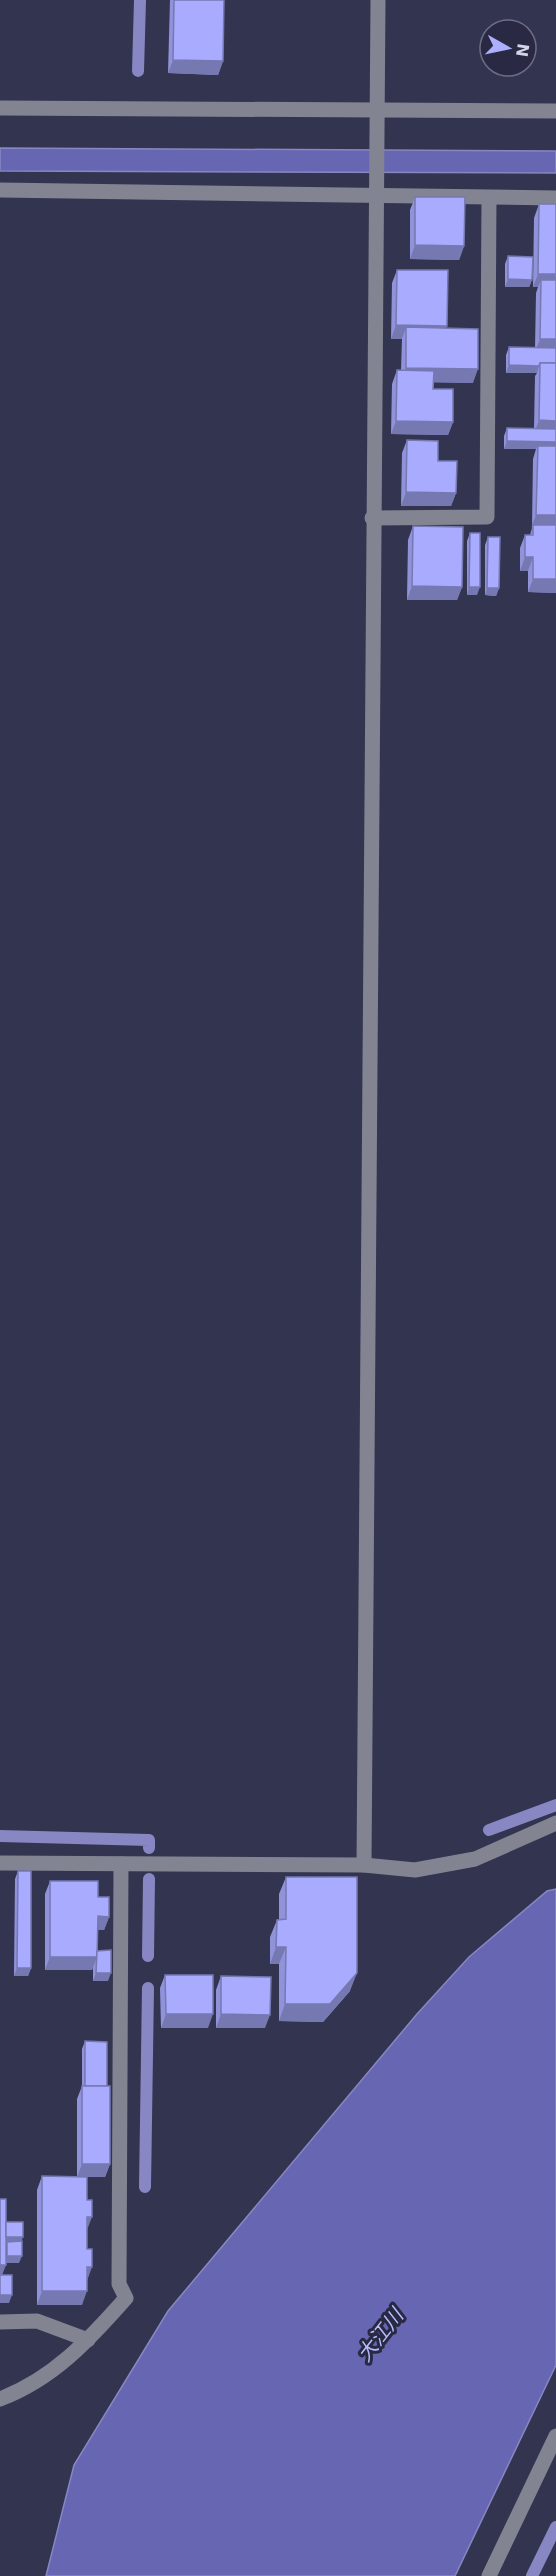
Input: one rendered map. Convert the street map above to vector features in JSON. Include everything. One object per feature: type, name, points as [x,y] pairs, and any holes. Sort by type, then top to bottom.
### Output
[{"type":"street","points":[[364,1865],[374,176],[378,0]]},
{"type":"street","points":[[0,108],[556,111]]},
{"type":"street","points":[[0,190],[556,198]]},
{"type":"street","points":[[372,518],[487,517],[489,198]]},
{"type":"street","points":[[0,1863],[364,1865],[415,1870],[475,1859],[556,1823]]},
{"type":"street","points":[[0,2399],[22,2391],[73,2356],[126,2298],[119,2284],[121,1864]]},
{"type":"street","points":[[0,2322],[37,2321],[88,2340]]},
{"type":"street","points":[[489,2576],[556,2436]]},
{"type":"water","points":[[0,148],[556,151],[556,173],[0,171]]},
{"type":"water","name":"大江川","points":[[556,1889],[556,2365],[455,2576],[46,2576],[74,2465],[168,2311],[417,2014],[469,1957],[547,1891]]},
{"type":"building","points":[[174,0],[224,0],[223,61],[173,60]]},
{"type":"building","points":[[415,197],[465,197],[464,246],[415,245]]},
{"type":"building","points":[[539,204],[556,204],[556,274],[538,274]]},
{"type":"building","points":[[508,256],[533,257],[532,280],[508,279]]},
{"type":"building","points":[[397,270],[448,270],[447,326],[396,325]]},
{"type":"building","points":[[541,280],[556,280],[556,339],[540,339]]},
{"type":"building","points":[[406,327],[478,329],[478,369],[406,368]]},
{"type":"building","points":[[509,347],[556,348],[556,363],[540,363],[539,366],[509,365]]},
{"type":"building","points":[[540,363],[556,363],[556,421],[539,420]]},
{"type":"building","points":[[397,370],[434,371],[433,389],[453,389],[453,422],[396,421]]},
{"type":"building","points":[[507,428],[556,429],[556,442],[507,441]]},
{"type":"building","points":[[407,440],[438,441],[438,461],[457,461],[456,493],[406,492]]},
{"type":"building","points":[[538,446],[556,446],[556,515],[536,515]]},
{"type":"building","points":[[533,525],[556,525],[556,579],[533,579],[533,557],[525,557],[525,535],[533,535]]},
{"type":"building","points":[[413,526],[463,527],[462,587],[412,586]]},
{"type":"building","points":[[470,533],[480,533],[480,587],[469,587]]},
{"type":"building","points":[[488,537],[500,537],[499,588],[487,588]]},
{"type":"building","points":[[18,1871],[31,1871],[31,1968],[17,1968]]},
{"type":"building","points":[[286,1877],[357,1877],[357,1973],[330,2004],[285,2004],[286,1947],[276,1947],[277,1920],[286,1919]]},
{"type":"building","points":[[50,1881],[98,1881],[98,1897],[109,1897],[109,1917],[98,1916],[97,1957],[50,1957]]},
{"type":"building","points":[[111,1950],[111,1973],[96,1973],[97,1951]]},
{"type":"building","points":[[165,1975],[213,1975],[213,2014],[166,2014]]},
{"type":"building","points":[[221,1976],[271,1977],[270,2015],[221,2014]]},
{"type":"building","points":[[85,2041],[107,2042],[107,2086],[85,2086]]},
{"type":"building","points":[[82,2086],[110,2086],[110,2164],[82,2164]]},
{"type":"building","points":[[42,2176],[87,2177],[87,2200],[92,2200],[92,2217],[87,2217],[87,2249],[92,2249],[92,2267],[87,2267],[87,2291],[42,2291]]},
{"type":"building","points":[[0,2199],[6,2199],[6,2265],[0,2265]]},
{"type":"building","points":[[6,2222],[23,2222],[23,2237],[6,2237]]},
{"type":"building","points":[[22,2241],[22,2256],[7,2256],[7,2242]]},
{"type":"building","points":[[0,2275],[12,2275],[12,2295],[0,2295]]},
{"type":"waterway","points":[[138,71],[140,0]]},
{"type":"waterway","points":[[489,1830],[556,1805]]},
{"type":"waterway","points":[[0,1836],[149,1840],[149,1848]]},
{"type":"waterway","points":[[148,1956],[149,1879]]},
{"type":"waterway","points":[[145,2187],[148,1988]]},
{"type":"waterway","points":[[532,2576],[556,2527]]}]
